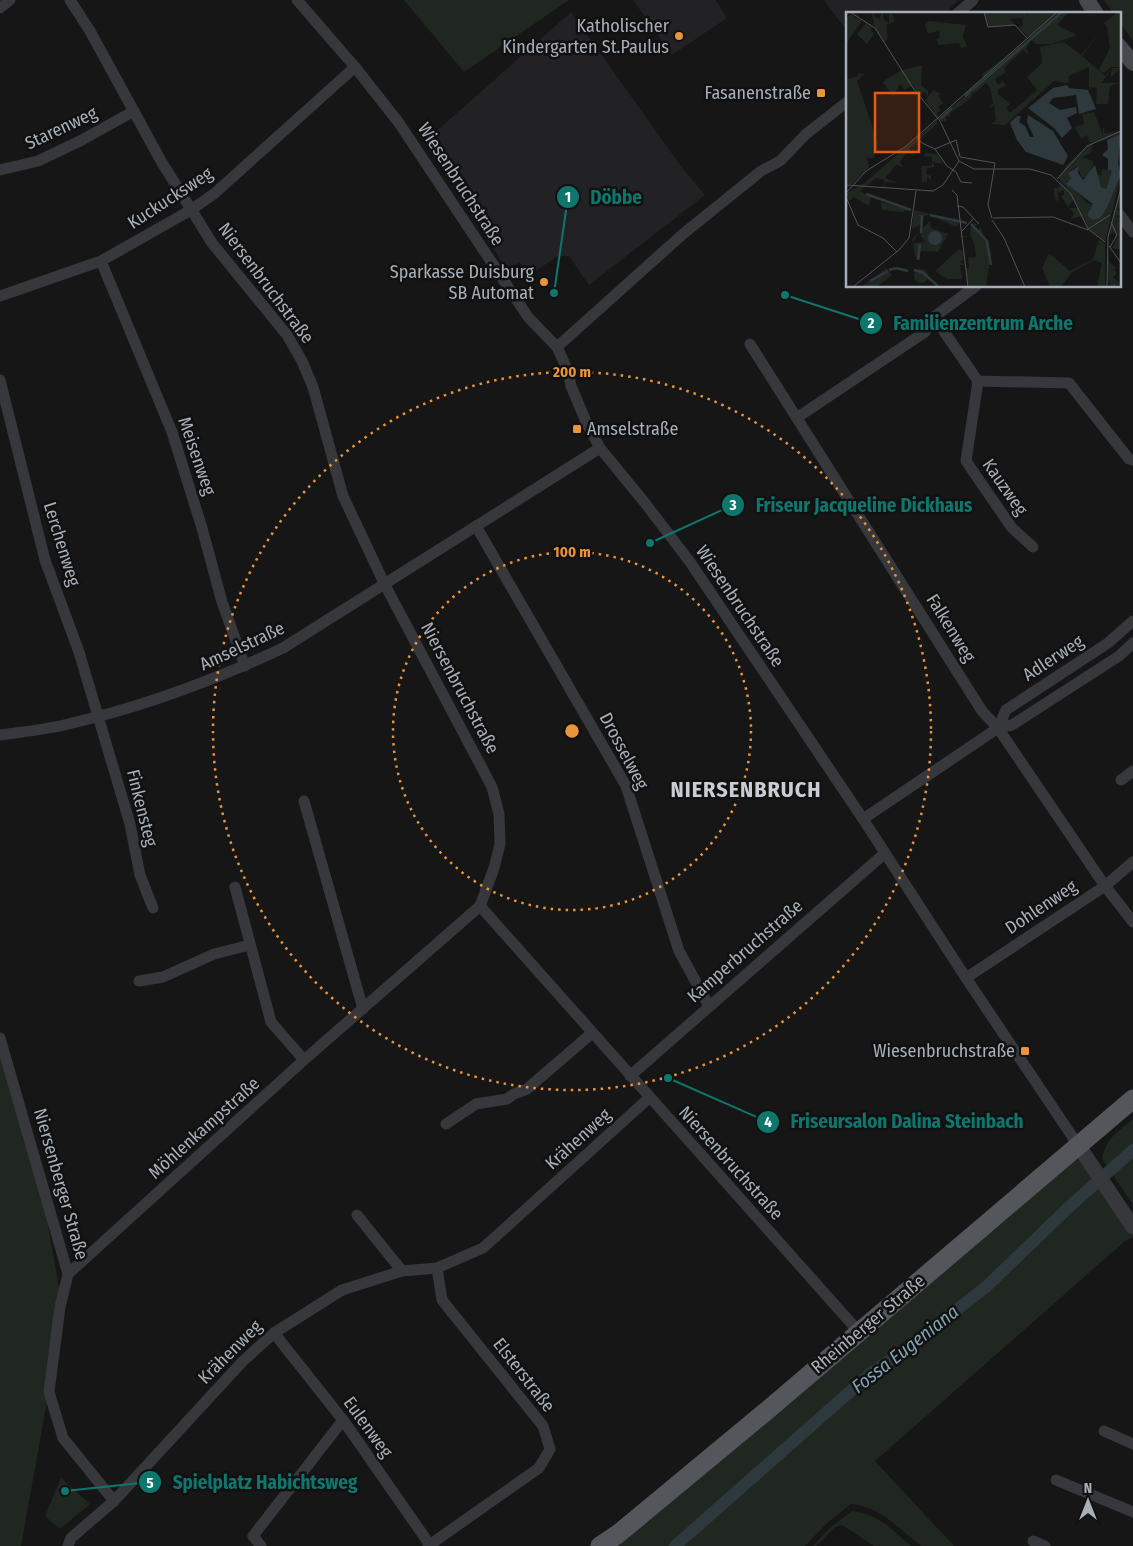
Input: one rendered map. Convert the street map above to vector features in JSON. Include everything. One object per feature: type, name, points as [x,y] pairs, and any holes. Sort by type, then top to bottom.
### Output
[{"type":"main road","points":[[1086,0],[1095,12]]},
{"type":"main road","points":[[1120,47],[1133,63]]},
{"type":"main road","name":"Rheinberger Straße","points":[[600,1546],[618,1534],[732,1439],[1133,1099]]},
{"type":"street","points":[[0,8],[10,0]]},
{"type":"street","name":"Niersenbruchstraße","points":[[70,0],[90,31],[161,161],[212,243],[287,336],[302,361],[312,387],[343,496],[385,584],[492,787],[499,814],[500,844],[494,868],[480,906],[859,1332]]},
{"type":"street","name":"Wiesenbruchstraße","points":[[296,0],[355,67],[408,135],[528,317],[557,347],[568,371],[571,386],[587,424],[600,448],[690,562],[863,819],[884,854],[1078,1145]]},
{"type":"street","points":[[959,12],[973,0]]},
{"type":"street","name":"Kuckucksweg","points":[[0,296],[101,261],[192,210],[215,193],[355,67]]},
{"type":"street","points":[[557,347],[683,234],[761,171],[780,161],[806,134],[846,103]]},
{"type":"street","name":"Starenweg","points":[[0,170],[38,161],[82,140],[134,111]]},
{"type":"street","points":[[1120,215],[1133,232]]},
{"type":"street","name":"Meisenweg","points":[[101,261],[172,432],[202,528],[222,602],[245,666]]},
{"type":"street","points":[[798,418],[925,332],[934,317],[973,288]]},
{"type":"street","points":[[934,317],[978,381],[1069,383],[1129,459],[1133,460]]},
{"type":"street","name":"Falkenweg","points":[[750,344],[982,711],[998,728],[1105,886],[1133,922]]},
{"type":"street","name":"Lerchenweg","points":[[0,380],[45,560],[79,652],[98,716]]},
{"type":"street","name":"Kauzweg","points":[[978,381],[966,461],[1012,528],[1033,547]]},
{"type":"street","name":"Amselstraße","points":[[0,735],[63,725],[182,692],[283,648],[600,448]]},
{"type":"street","name":"Drosselweg","points":[[476,526],[626,786],[679,952],[710,1006]]},
{"type":"street","name":"Adlerweg","points":[[998,728],[1006,710],[1108,643],[1133,621]]},
{"type":"street","name":"Adlerweg","points":[[863,819],[998,728],[1012,725],[1119,656],[1133,643]]},
{"type":"street","name":"Finkensteg","points":[[98,716],[130,824],[140,875],[153,908]]},
{"type":"street","points":[[1121,780],[1133,771]]},
{"type":"street","points":[[304,801],[364,1009]]},
{"type":"street","name":"Kamperbruchstraße","points":[[630,1076],[884,854]]},
{"type":"street","name":"Dohlenweg","points":[[966,978],[1105,886],[1133,862]]},
{"type":"street","points":[[235,887],[271,1022],[304,1060]]},
{"type":"street","name":"Möhlenkampstraße","points":[[68,1274],[304,1060],[480,906]]},
{"type":"street","points":[[139,981],[163,978],[214,954],[250,945]]},
{"type":"street","points":[[446,1124],[476,1104],[507,1099],[527,1089],[592,1033]]},
{"type":"street","name":"Niersenberger Straße","points":[[0,1038],[68,1274],[60,1307],[49,1392],[63,1438],[114,1501]]},
{"type":"street","name":"Krähenweg","points":[[68,1546],[72,1538],[114,1501],[243,1361],[274,1333],[342,1290],[402,1271],[437,1268],[483,1248],[650,1098]]},
{"type":"street","points":[[1078,1145],[1133,1227]]},
{"type":"street","points":[[358,1215],[402,1271]]},
{"type":"street","name":"Elsterstraße","points":[[429,1545],[539,1468],[550,1449],[543,1426],[442,1300],[437,1268]]},
{"type":"street","name":"Eulenweg","points":[[274,1333],[343,1420],[429,1545]]},
{"type":"street","points":[[261,1546],[254,1536],[343,1420]]},
{"type":"street","points":[[1104,1431],[1133,1444]]},
{"type":"street","points":[[1056,1480],[1133,1512]]},
{"type":"shaded area","points":[[404,0],[569,0],[464,72]]},
{"type":"shaded area","name":"Katholischer Kindergarten St.Paulus","points":[[633,0],[716,0],[727,18],[672,55]]},
{"type":"shaded area","points":[[824,0],[958,0],[946,12],[846,12],[846,30]]},
{"type":"shaded area","points":[[1104,0],[1133,0],[1133,41],[1120,22],[1120,12],[1113,12]]},
{"type":"shaded area","points":[[571,12],[680,165],[705,195],[589,285],[569,256],[558,256],[530,275],[519,262],[507,270],[424,142]]},
{"type":"shaded area","points":[[0,1048],[45,1208],[62,1305],[51,1379],[21,1546],[0,1546]]},
{"type":"shaded area","points":[[1133,1119],[1132,1203],[1102,1159],[1110,1140]]},
{"type":"shaded area","points":[[1078,1145],[1133,1227],[1133,1237],[1125,1241],[875,1461],[954,1546],[921,1546],[880,1514],[871,1509],[851,1504],[827,1523],[805,1546],[600,1546]]},
{"type":"shaded area","points":[[61,1478],[90,1504],[60,1529],[45,1516]]},
{"type":"shaded area","points":[[852,1511],[878,1519],[911,1546],[874,1546],[842,1525],[835,1527],[816,1546],[813,1546],[830,1528]]},
{"type":"waterway","name":"Fossa Eugeniana","points":[[675,1546],[871,1373],[903,1352],[987,1286],[1069,1207],[1133,1150]]},
{"type":"place","name":"Katholischer Kindergarten St.Paulus","points":[[679,36]]},
{"type":"place","name":"Fasanenstraße","points":[[821,93]]},
{"type":"place","name":"Sparkasse Duisburg SB Automat","points":[[544,282]]},
{"type":"place","name":"Döbbe","points":[[554,293]]},
{"type":"place","name":"Familienzentrum Arche","points":[[785,295]]},
{"type":"place","name":"Amselstraße","points":[[577,429]]},
{"type":"place","name":"Friseur Jacqueline Dickhaus","points":[[650,543]]},
{"type":"place","name":"Wiesenbruchstraße","points":[[1025,1051]]},
{"type":"place","name":"Friseursalon Dalina Steinbach","points":[[668,1078]]},
{"type":"place","name":"Spielplatz Habichtsweg","points":[[65,1491]]},
{"type":"district","name":"NIERSENBRUCH","points":[[746,789]]}]
